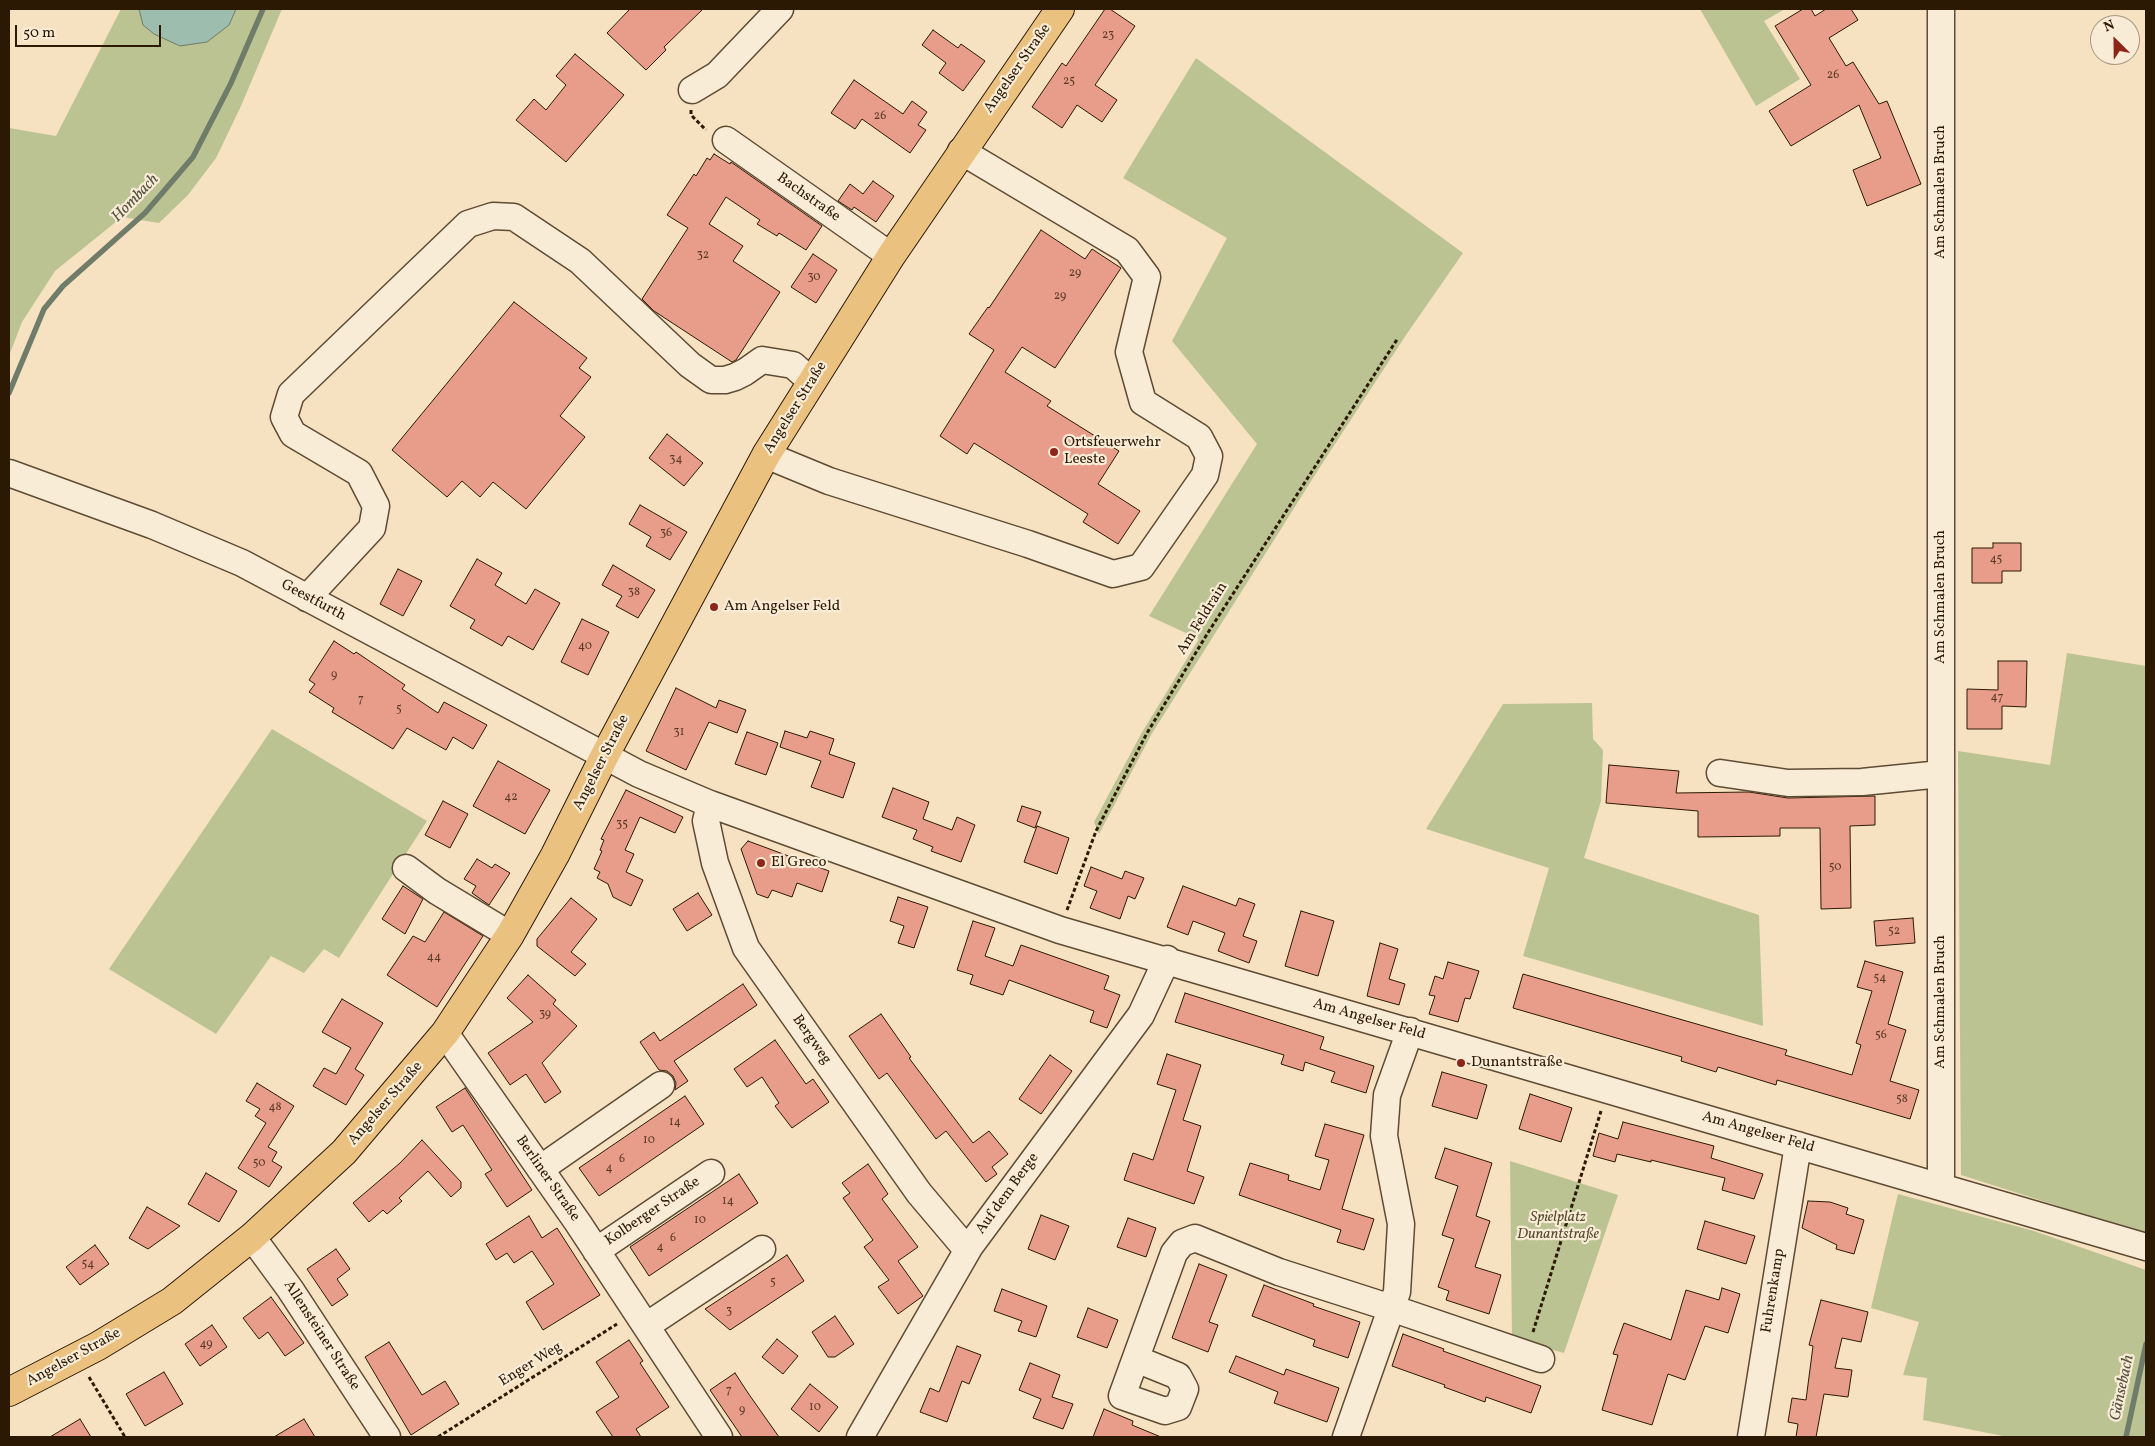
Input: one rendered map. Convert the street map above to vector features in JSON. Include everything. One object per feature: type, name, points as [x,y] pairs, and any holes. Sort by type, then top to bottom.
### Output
[{"type":"main road","name":"Angelser Straße","points":[[9,1392],[77,1357],[172,1301],[252,1237],[344,1152],[445,1033],[510,935],[555,855],[605,756],[766,455],[891,256],[961,151],[1060,9]]},
{"type":"street","points":[[692,90],[717,76],[780,9]]},
{"type":"street","name":"Am Schmalen Bruch","points":[[1941,9],[1941,1186]]},
{"type":"street","name":"Bachstraße","points":[[726,140],[891,256]]},
{"type":"street","points":[[766,455],[830,481],[1028,544],[1114,574],[1141,567],[1205,475],[1209,456],[1199,437],[1143,402],[1129,352],[1147,277],[1127,250],[961,151]]},
{"type":"street","points":[[307,598],[372,528],[376,506],[360,473],[293,434],[284,417],[291,394],[468,224],[493,216],[514,218],[580,260],[690,364],[711,380],[724,380],[735,377],[746,372],[762,360],[793,365],[812,382]]},
{"type":"street","name":"Geestfurth","points":[[9,473],[161,528],[242,563],[605,756]]},
{"type":"street","name":"Am Angelser Feld","points":[[605,756],[639,774],[710,804],[1060,930],[1166,959],[1298,1000],[1410,1031],[2146,1247]]},
{"type":"street","points":[[1720,773],[1788,783],[1862,782],[1941,774]]},
{"type":"street","name":"Bergweg","points":[[710,804],[706,821],[715,863],[746,948],[919,1193],[963,1245],[970,1246]]},
{"type":"street","points":[[406,868],[438,891],[510,935]]},
{"type":"street","name":"Auf dem Berge","points":[[860,1437],[970,1246],[1141,1015],[1166,959]]},
{"type":"street","points":[[1346,1437],[1397,1292],[1401,1224],[1384,1136],[1387,1095],[1410,1031]]},
{"type":"street","name":"Berliner Straße","points":[[445,1033],[596,1250],[719,1437]]},
{"type":"street","points":[[540,1169],[661,1085]]},
{"type":"street","name":"Fuhrenkamp","points":[[1751,1437],[1798,1146]]},
{"type":"street","name":"Kolberger Straße","points":[[596,1250],[711,1173]]},
{"type":"street","name":"Allensteiner Straße","points":[[252,1237],[264,1251],[387,1437]]},
{"type":"street","points":[[1136,1359],[1174,1252],[1182,1243],[1195,1238],[1279,1272],[1533,1356]]},
{"type":"street","points":[[641,1319],[762,1249]]},
{"type":"path","points":[[692,90],[691,115],[710,134],[726,140]]},
{"type":"path","name":"Am Feldrain","points":[[1060,930],[1096,830],[1147,733],[1209,631],[1398,338]]},
{"type":"path","points":[[1533,1356],[1608,1089]]},
{"type":"path","name":"Enger Weg","points":[[438,1437],[641,1319]]},
{"type":"path","points":[[77,1357],[125,1437]]},
{"type":"green space","points":[[121,9],[282,9],[241,106],[216,158],[188,195],[159,223],[122,217],[55,271],[22,322],[9,356],[9,128],[56,136]]},
{"type":"green space","points":[[1700,9],[1785,9],[1764,21],[1800,79],[1756,106]]},
{"type":"green space","points":[[1196,58],[1463,253],[1406,335],[1320,467],[1151,735],[1099,834],[1094,822],[1141,734],[1199,639],[1149,616],[1257,444],[1172,341],[1227,238],[1123,178]]},
{"type":"green space","points":[[2067,653],[2146,666],[2146,1234],[1961,1175],[1958,751],[2050,765]]},
{"type":"green space","points":[[1592,703],[1593,739],[1603,750],[1601,801],[1584,858],[1759,915],[1763,1026],[1523,956],[1549,868],[1426,829],[1503,704]]},
{"type":"green space","points":[[272,729],[427,821],[339,958],[324,949],[304,973],[271,956],[216,1034],[109,969]]},
{"type":"green space","name":"Spielplatz Dunantstraße","points":[[1510,1161],[1618,1195],[1564,1353],[1512,1339]]},
{"type":"green space","points":[[1898,1194],[2034,1231],[2146,1270],[2146,1437],[2008,1437],[1923,1420],[1927,1378],[1903,1375],[1919,1322],[1871,1308]]},
{"type":"shaded area","points":[[139,9],[236,9],[229,25],[207,42],[180,46],[154,34],[143,25]]},
{"type":"building","points":[[630,9],[703,9],[664,47],[666,50],[646,70],[607,33]]},
{"type":"building","points":[[1105,9],[1110,9],[1135,26],[1095,85],[1117,100],[1102,122],[1077,105],[1062,128],[1032,107],[1062,63],[1066,66]]},
{"type":"building","points":[[1803,9],[1811,9],[1815,16],[1826,9],[1851,9],[1858,20],[1829,38],[1846,66],[1853,62],[1879,104],[1887,101],[1921,184],[1867,206],[1853,170],[1881,158],[1859,105],[1791,146],[1769,111],[1811,85],[1775,26]]},
{"type":"building","points":[[933,30],[958,48],[961,44],[985,61],[963,91],[939,73],[946,63],[922,45]]},
{"type":"building","points":[[575,54],[624,95],[566,162],[516,120],[534,99],[546,110],[566,85],[556,76]]},
{"type":"building","points":[[854,80],[903,114],[912,101],[927,112],[918,125],[926,130],[910,153],[862,119],[855,129],[831,113]]},
{"type":"building","points":[[714,154],[730,164],[731,162],[822,226],[806,250],[779,233],[777,236],[757,224],[760,220],[726,197],[709,224],[743,246],[733,261],[780,292],[736,360],[732,362],[654,311],[642,299],[688,228],[667,215],[694,174],[696,176],[707,158],[710,160]]},
{"type":"building","points":[[873,181],[894,196],[876,222],[854,207],[852,210],[838,201],[850,184],[863,194]]},
{"type":"building","points":[[1041,230],[1085,259],[1092,249],[1121,268],[1055,368],[1022,347],[1005,372],[1051,401],[1047,406],[1119,451],[1098,484],[1140,511],[1118,544],[1083,522],[1088,514],[974,443],[967,454],[940,436],[994,350],[969,334],[989,308]]},
{"type":"building","points":[[813,254],[837,270],[816,303],[791,287]]},
{"type":"building","points":[[514,302],[587,358],[579,368],[591,377],[560,416],[585,437],[526,509],[493,482],[480,497],[462,481],[447,497],[392,450]]},
{"type":"building","points":[[667,434],[703,463],[684,486],[649,458]]},
{"type":"building","points":[[640,505],[687,532],[670,560],[646,546],[651,537],[629,524]]},
{"type":"building","points":[[1993,543],[2021,543],[2021,571],[2002,571],[2002,583],[1972,583],[1972,548],[1993,548]]},
{"type":"building","points":[[477,559],[502,573],[495,585],[526,604],[535,589],[560,603],[533,650],[508,636],[502,646],[470,628],[475,620],[450,606]]},
{"type":"building","points":[[613,565],[655,590],[638,618],[616,606],[622,596],[602,585]]},
{"type":"building","points":[[398,569],[422,581],[403,616],[380,604]]},
{"type":"building","points":[[582,619],[609,632],[588,675],[561,662]]},
{"type":"building","points":[[334,641],[354,654],[356,652],[405,685],[402,689],[438,713],[444,702],[487,725],[473,749],[453,737],[446,750],[407,728],[393,749],[332,712],[334,708],[309,692],[315,684],[309,680]]},
{"type":"building","points":[[1998,661],[2027,661],[2026,707],[2002,706],[2002,729],[1967,729],[1967,689],[1998,690]]},
{"type":"building","points":[[676,688],[716,708],[719,700],[746,710],[737,733],[709,722],[686,770],[646,751]]},
{"type":"building","points":[[785,731],[807,738],[810,731],[834,739],[829,754],[855,763],[843,798],[811,787],[821,761],[780,747]]},
{"type":"building","points":[[747,732],[778,743],[766,775],[735,764]]},
{"type":"building","points":[[498,761],[550,790],[525,834],[473,806]]},
{"type":"building","points":[[1609,765],[1679,771],[1676,793],[1749,792],[1788,798],[1875,796],[1875,825],[1850,826],[1851,908],[1821,909],[1820,828],[1780,828],[1780,836],[1698,837],[1698,811],[1606,803]]},
{"type":"building","points":[[893,788],[929,802],[923,819],[952,830],[957,817],[975,825],[961,862],[931,851],[933,847],[913,839],[917,830],[882,817]]},
{"type":"building","points":[[626,790],[683,817],[675,833],[640,817],[625,850],[634,854],[626,872],[643,880],[631,906],[613,897],[608,884],[597,878],[600,872],[594,869],[602,851],[600,850],[604,840],[601,839]]},
{"type":"building","points":[[443,801],[468,814],[450,848],[425,835]]},
{"type":"building","points":[[1022,806],[1041,812],[1035,828],[1017,821]]},
{"type":"building","points":[[1037,826],[1069,838],[1057,874],[1024,862]]},
{"type":"building","points":[[748,841],[829,871],[822,892],[797,883],[792,897],[772,890],[768,898],[757,894],[741,849]]},
{"type":"building","points":[[477,859],[492,868],[495,864],[510,873],[489,905],[472,893],[476,886],[464,879]]},
{"type":"building","points":[[1091,867],[1122,879],[1125,871],[1144,878],[1135,899],[1128,896],[1120,919],[1090,908],[1097,891],[1084,886]]},
{"type":"building","points":[[403,886],[423,899],[405,934],[382,919]]},
{"type":"building","points":[[1183,886],[1236,906],[1239,898],[1255,904],[1243,936],[1257,941],[1249,963],[1218,951],[1225,933],[1193,921],[1188,935],[1167,927]]},
{"type":"building","points":[[698,893],[712,915],[687,931],[673,909]]},
{"type":"building","points":[[898,897],[928,907],[914,948],[898,943],[904,926],[890,921]]},
{"type":"building","points":[[571,898],[597,919],[571,952],[586,964],[575,976],[537,946],[537,939]]},
{"type":"building","points":[[1301,911],[1334,921],[1318,976],[1285,966]]},
{"type":"building","points":[[444,912],[483,936],[437,1007],[387,975],[413,936],[425,942]]},
{"type":"building","points":[[1913,918],[1915,943],[1876,946],[1874,921]]},
{"type":"building","points":[[973,921],[995,928],[985,956],[1013,966],[1021,945],[1109,976],[1104,989],[1120,995],[1107,1028],[1090,1022],[1094,1011],[1009,980],[1003,995],[970,984],[973,975],[957,970]]},
{"type":"building","points":[[1380,943],[1398,949],[1389,979],[1405,984],[1399,1005],[1367,996]]},
{"type":"building","points":[[1865,961],[1903,972],[1888,1024],[1906,1030],[1890,1081],[1919,1090],[1910,1119],[1777,1080],[1776,1085],[1718,1067],[1716,1072],[1681,1061],[1682,1057],[1513,1008],[1523,974],[1787,1050],[1785,1055],[1852,1075],[1861,1045],[1856,1043],[1872,991],[1857,987]]},
{"type":"building","points":[[1448,962],[1479,971],[1470,999],[1465,998],[1458,1022],[1429,1014],[1435,996],[1429,995],[1435,976],[1443,979]]},
{"type":"building","points":[[528,975],[556,1000],[553,1004],[577,1026],[542,1063],[561,1092],[545,1103],[526,1074],[510,1085],[488,1053],[533,1022],[507,998]]},
{"type":"building","points":[[743,984],[757,1005],[674,1061],[688,1081],[675,1090],[676,1083],[673,1076],[667,1071],[659,1070],[640,1042],[654,1032],[660,1041]]},
{"type":"building","points":[[1185,993],[1324,1037],[1320,1049],[1374,1066],[1366,1093],[1331,1082],[1335,1072],[1305,1062],[1303,1071],[1281,1064],[1284,1055],[1175,1022]]},
{"type":"building","points":[[342,999],[383,1023],[355,1069],[364,1075],[346,1105],[313,1086],[324,1068],[336,1074],[351,1048],[322,1032]]},
{"type":"building","points":[[881,1014],[911,1057],[909,1058],[973,1143],[989,1131],[1008,1154],[992,1167],[997,1174],[986,1182],[946,1131],[936,1139],[887,1073],[879,1079],[849,1036]]},
{"type":"building","points":[[775,1040],[806,1084],[813,1079],[829,1102],[792,1128],[775,1106],[779,1103],[762,1077],[747,1087],[734,1069]]},
{"type":"building","points":[[1167,1054],[1201,1065],[1183,1120],[1201,1126],[1187,1171],[1204,1177],[1194,1204],[1124,1180],[1133,1153],[1153,1160],[1176,1090],[1157,1084]]},
{"type":"building","points":[[1050,1055],[1072,1071],[1041,1114],[1019,1099]]},
{"type":"building","points":[[1442,1072],[1487,1085],[1477,1119],[1432,1106]]},
{"type":"building","points":[[257,1083],[294,1106],[268,1147],[277,1152],[272,1161],[282,1167],[269,1187],[238,1168],[266,1123],[255,1116],[260,1109],[246,1101]]},
{"type":"building","points":[[465,1088],[532,1190],[507,1207],[485,1174],[492,1170],[463,1125],[452,1132],[436,1107]]},
{"type":"building","points":[[1530,1094],[1572,1108],[1561,1142],[1519,1129]]},
{"type":"building","points":[[685,1096],[704,1124],[599,1196],[579,1168]]},
{"type":"building","points":[[1623,1122],[1714,1146],[1711,1158],[1763,1174],[1754,1199],[1722,1190],[1725,1178],[1651,1160],[1651,1162],[1617,1154],[1615,1162],[1593,1156],[1599,1133],[1618,1139]]},
{"type":"building","points":[[1325,1124],[1364,1135],[1342,1209],[1374,1219],[1364,1250],[1337,1242],[1341,1230],[1239,1195],[1250,1163],[1289,1175],[1288,1180],[1320,1190],[1329,1160],[1315,1156]]},
{"type":"building","points":[[422,1140],[461,1182],[461,1188],[451,1197],[428,1171],[399,1198],[402,1201],[387,1214],[383,1210],[369,1222],[353,1203],[400,1163]]},
{"type":"building","points":[[1445,1148],[1492,1163],[1476,1216],[1490,1221],[1475,1267],[1501,1275],[1489,1314],[1446,1300],[1449,1291],[1438,1287],[1454,1239],[1442,1235],[1458,1186],[1435,1178]]},
{"type":"building","points":[[868,1164],[888,1194],[882,1199],[918,1247],[898,1261],[923,1296],[898,1314],[878,1287],[889,1280],[864,1247],[873,1240],[843,1198],[850,1193],[842,1183]]},
{"type":"building","points":[[206,1173],[237,1191],[219,1222],[188,1204]]},
{"type":"building","points":[[739,1174],[758,1203],[649,1276],[630,1247]]},
{"type":"building","points":[[1808,1201],[1830,1202],[1848,1208],[1846,1214],[1864,1220],[1854,1254],[1836,1249],[1837,1245],[1802,1228]]},
{"type":"building","points":[[147,1207],[180,1226],[148,1249],[129,1238]]},
{"type":"building","points":[[1041,1215],[1069,1226],[1055,1260],[1028,1249]]},
{"type":"building","points":[[529,1216],[542,1238],[557,1228],[600,1295],[543,1330],[526,1302],[554,1284],[532,1251],[514,1263],[507,1253],[496,1260],[486,1244]]},
{"type":"building","points":[[1128,1218],[1156,1228],[1146,1257],[1117,1247]]},
{"type":"building","points":[[1705,1221],[1755,1236],[1746,1264],[1697,1249]]},
{"type":"building","points":[[95,1245],[109,1264],[80,1285],[66,1267]]},
{"type":"building","points":[[336,1249],[350,1269],[337,1279],[348,1295],[332,1306],[307,1269]]},
{"type":"building","points":[[787,1255],[804,1281],[730,1330],[705,1309]]},
{"type":"building","points":[[1199,1264],[1227,1275],[1209,1322],[1218,1325],[1208,1352],[1172,1338]]},
{"type":"building","points":[[1264,1285],[1314,1304],[1313,1306],[1360,1322],[1348,1358],[1313,1346],[1315,1340],[1252,1316]]},
{"type":"building","points":[[1722,1288],[1740,1294],[1728,1333],[1705,1326],[1685,1380],[1668,1374],[1652,1425],[1602,1410],[1618,1355],[1613,1354],[1624,1323],[1671,1340],[1686,1290],[1719,1300]]},
{"type":"building","points":[[1002,1289],[1047,1306],[1036,1337],[1018,1331],[1022,1321],[994,1311]]},
{"type":"building","points":[[271,1297],[304,1343],[285,1356],[268,1332],[259,1339],[243,1318]]},
{"type":"building","points":[[1821,1300],[1868,1312],[1861,1342],[1842,1338],[1835,1368],[1852,1370],[1848,1397],[1824,1394],[1816,1437],[1796,1437],[1798,1424],[1788,1422],[1792,1398],[1806,1400],[1813,1346],[1809,1345]]},
{"type":"building","points":[[1088,1308],[1118,1320],[1107,1348],[1077,1337]]},
{"type":"building","points":[[835,1316],[854,1344],[835,1357],[828,1357],[812,1332]]},
{"type":"building","points":[[212,1325],[227,1347],[200,1366],[185,1344]]},
{"type":"building","points":[[1403,1334],[1444,1349],[1443,1351],[1541,1386],[1531,1413],[1486,1397],[1485,1402],[1392,1366]]},
{"type":"building","points":[[777,1339],[798,1356],[783,1374],[762,1357]]},
{"type":"building","points":[[629,1340],[643,1361],[640,1363],[669,1407],[636,1429],[641,1437],[613,1437],[596,1412],[619,1397],[596,1362]]},
{"type":"building","points":[[389,1342],[422,1395],[445,1381],[459,1404],[411,1435],[365,1357]]},
{"type":"building","points":[[957,1346],[981,1355],[969,1384],[962,1381],[947,1422],[920,1412],[930,1388],[939,1392]]},
{"type":"building","points":[[1236,1356],[1284,1375],[1286,1369],[1339,1388],[1327,1422],[1274,1403],[1278,1392],[1229,1372]]},
{"type":"building","points":[[1030,1363],[1060,1375],[1052,1397],[1073,1404],[1063,1429],[1033,1418],[1041,1399],[1019,1390]]},
{"type":"building","points":[[164,1372],[183,1404],[145,1426],[126,1394]]},
{"type":"building","points":[[735,1373],[779,1437],[742,1437],[710,1390]]},
{"type":"building","points":[[810,1384],[838,1407],[819,1432],[791,1409]]},
{"type":"building","points":[[1104,1409],[1133,1421],[1132,1425],[1161,1437],[1093,1437]]},
{"type":"building","points":[[80,1419],[91,1437],[50,1437]]},
{"type":"building","points":[[304,1419],[315,1437],[274,1437]]},
{"type":"waterway","name":"Hombach","points":[[9,393],[44,309],[63,286],[145,213],[193,157],[231,83],[263,9]]},
{"type":"waterway","name":"Gänsebach","points":[[2126,1437],[2146,1344]]},
{"type":"place","name":"Ortsfeuerwehr Leeste","points":[[1054,452]]},
{"type":"place","name":"Am Angelser Feld","points":[[714,607]]},
{"type":"place","name":"El Greco","points":[[761,863]]},
{"type":"place","name":"Dunantstraße","points":[[1461,1063]]}]
